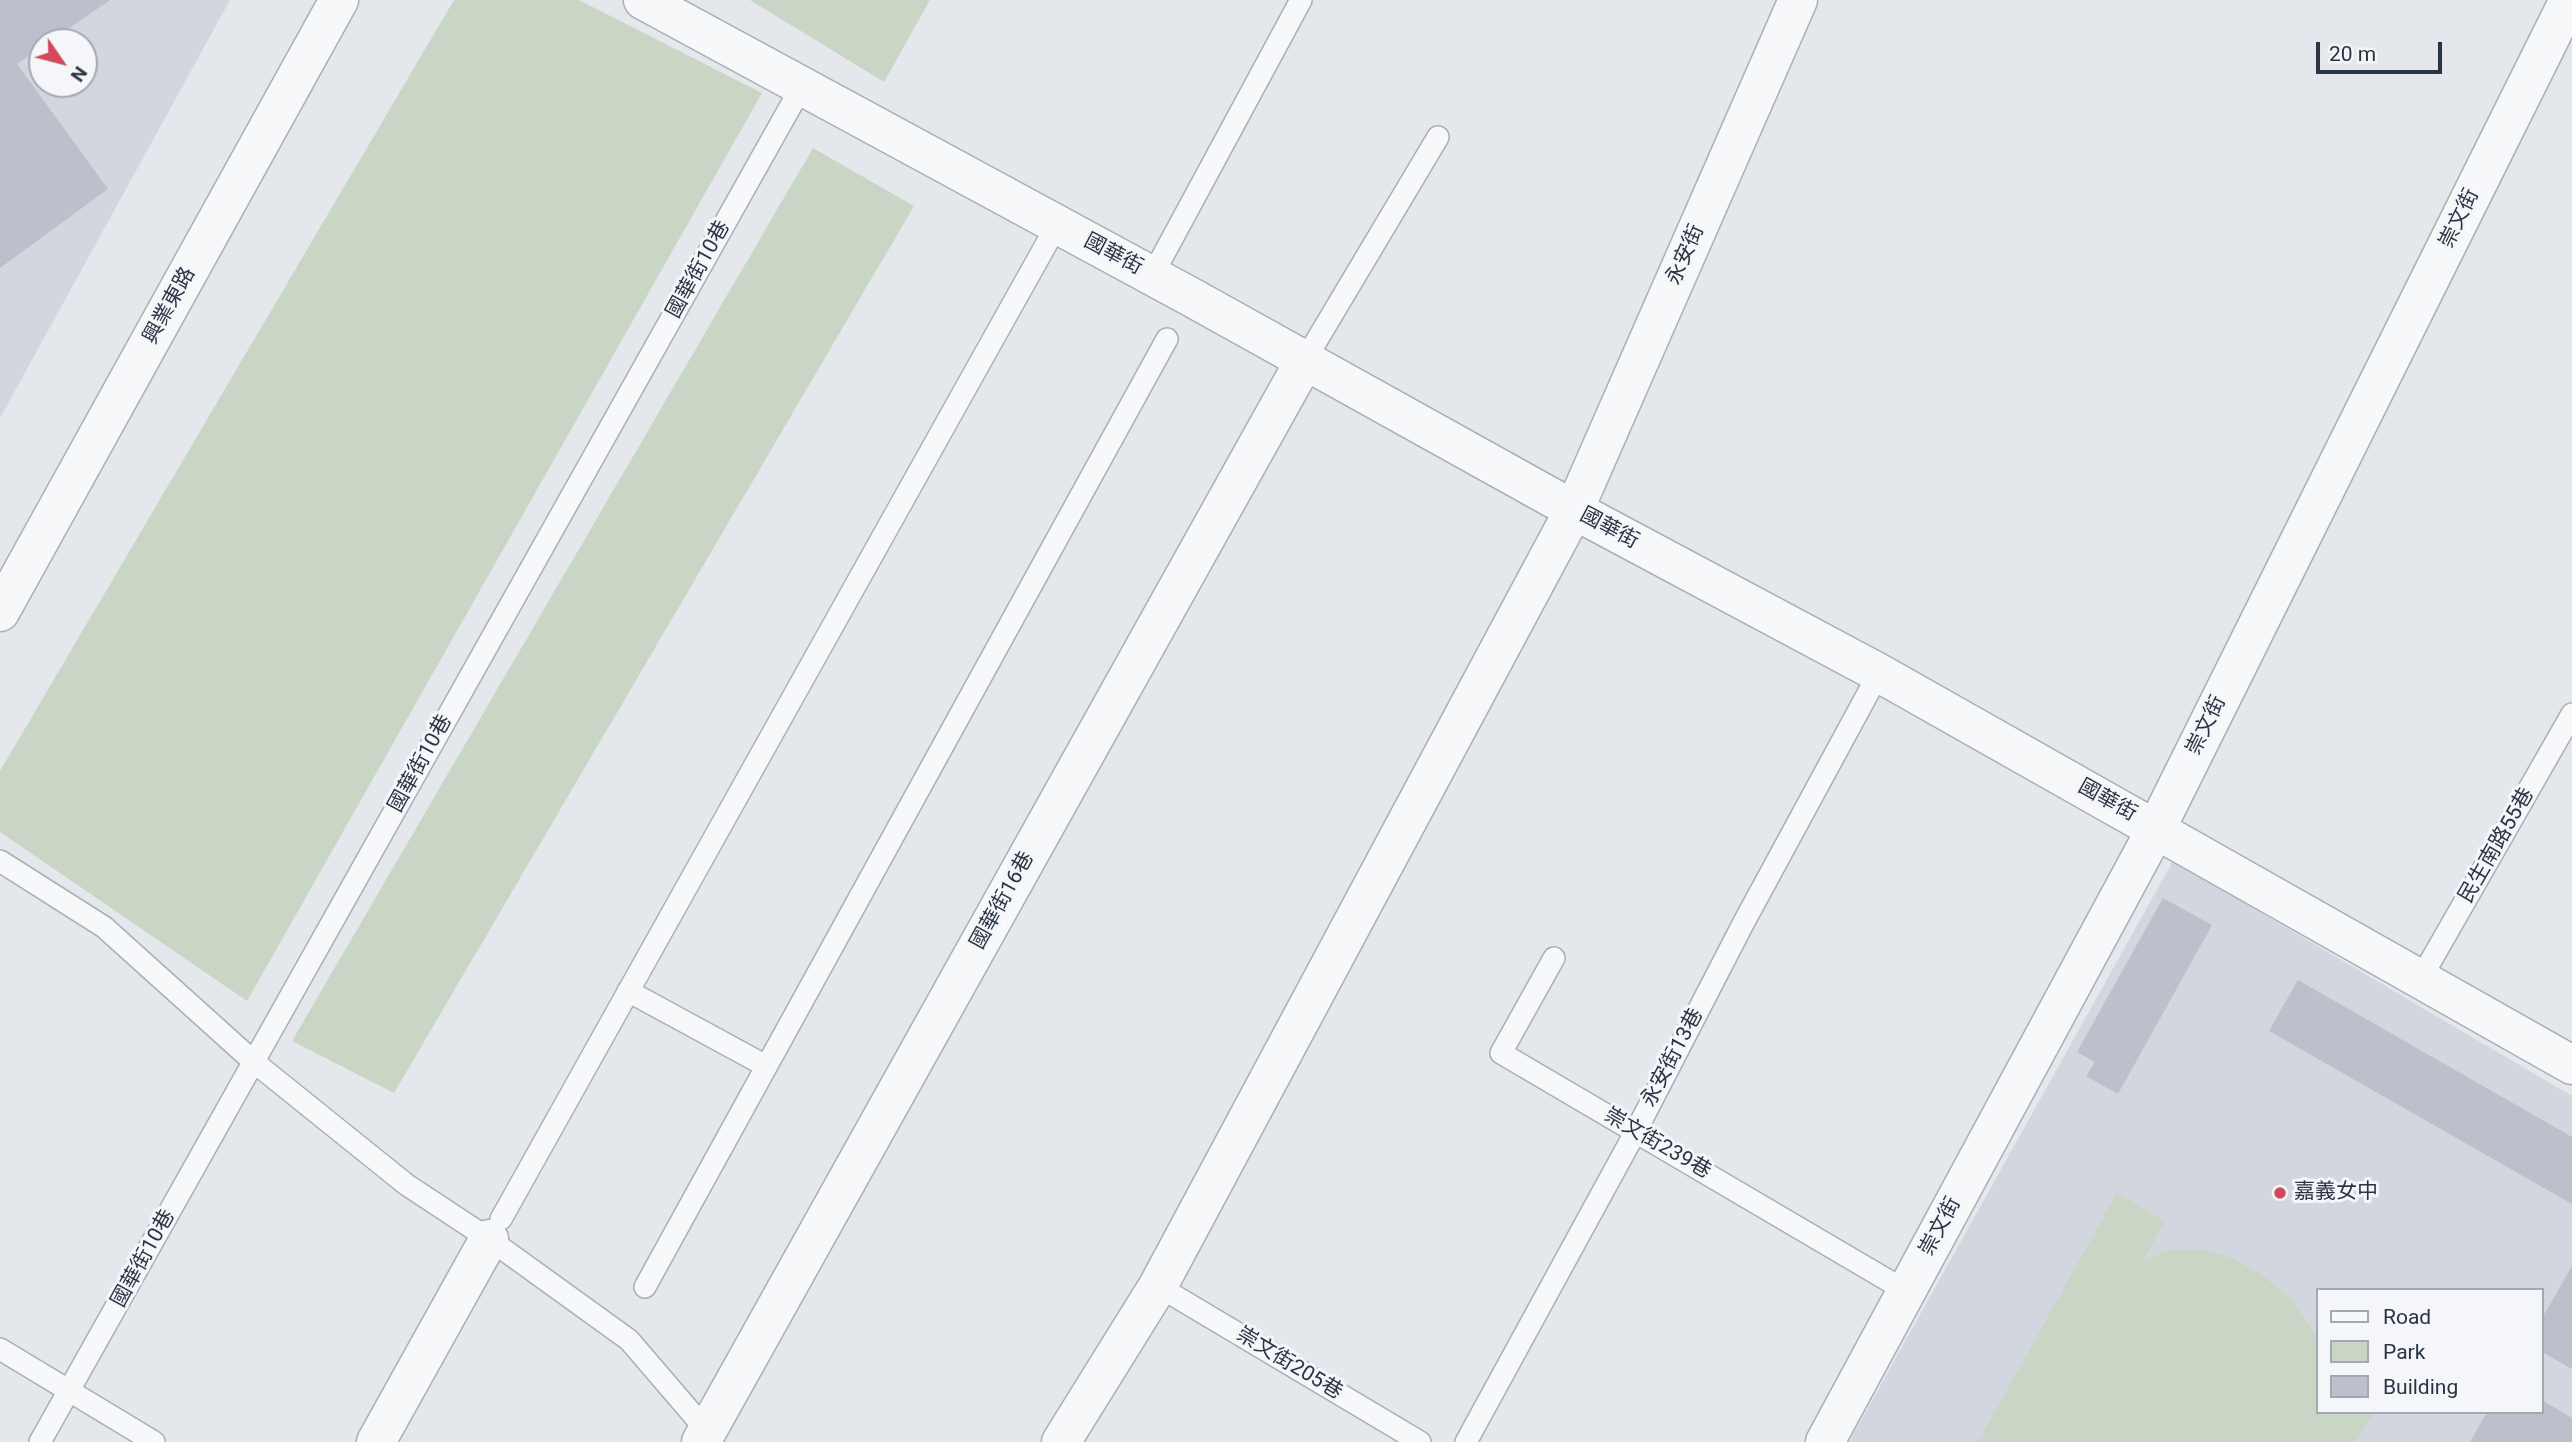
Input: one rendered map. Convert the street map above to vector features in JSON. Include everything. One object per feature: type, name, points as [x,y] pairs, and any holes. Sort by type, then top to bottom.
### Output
[{"type":"street","name":"興業東路","points":[[0,612],[340,0]]},
{"type":"street","name":"國華街","points":[[643,0],[1152,276],[1574,510],[1879,673],[2572,1065]]},
{"type":"street","name":"永安街","points":[[1061,1442],[1158,1286],[1574,510],[1798,0]]},
{"type":"street","name":"崇文街","points":[[1825,1442],[2156,829],[2569,0]]},
{"type":"street","name":"國華街16巷","points":[[704,1437],[1305,360]]},
{"type":"street","points":[[376,1442],[495,1229]]},
{"type":"lane","points":[[1152,276],[1301,0]]},
{"type":"lane","name":"國華街10巷","points":[[40,1442],[802,86]]},
{"type":"lane","points":[[1305,360],[1438,137]]},
{"type":"lane","points":[[495,1229],[1057,225]]},
{"type":"lane","points":[[645,1287],[1167,339]]},
{"type":"lane","name":"永安街13巷","points":[[1466,1442],[1636,1131],[1744,922],[1879,673]]},
{"type":"lane","name":"民生南路55巷","points":[[2421,978],[2572,714]]},
{"type":"lane","points":[[0,861],[104,927],[254,1062],[407,1185],[495,1229],[629,1340],[704,1437]]},
{"type":"lane","name":"崇文街239巷","points":[[1555,958],[1501,1053],[1906,1291]]},
{"type":"lane","points":[[628,991],[766,1066]]},
{"type":"lane","name":"崇文街205巷","points":[[1158,1286],[1419,1442]]},
{"type":"lane","points":[[0,1349],[154,1442]]},
{"type":"shaded area","points":[[0,0],[230,0],[0,418]]},
{"type":"shaded area","name":"嘉義女中","points":[[2173,861],[2572,1096],[2572,1442],[1849,1442]]},
{"type":"green space","points":[[454,0],[579,0],[762,93],[247,1001],[0,832],[0,771]]},
{"type":"green space","points":[[750,0],[930,0],[884,82]]},
{"type":"green space","points":[[813,148],[914,206],[394,1093],[292,1041]]},
{"type":"green space","points":[[2117,1193],[2165,1221],[2143,1261],[2169,1250],[2198,1249],[2232,1258],[2262,1275],[2291,1299],[2316,1339],[2316,1414],[2373,1414],[2356,1442],[1978,1442]]},
{"type":"building","points":[[0,0],[110,0],[69,28],[28,28],[28,57],[17,64],[28,79],[28,98],[42,98],[108,189],[0,268]]},
{"type":"building","points":[[2163,898],[2212,925],[2118,1094],[2086,1076],[2095,1062],[2077,1052]]},
{"type":"building","points":[[2298,980],[2572,1137],[2572,1204],[2269,1031]]},
{"type":"building","points":[[2572,1266],[2572,1369],[2544,1353],[2544,1315]]},
{"type":"building","points":[[2544,1401],[2572,1418],[2572,1442],[2470,1442],[2486,1414],[2544,1414]]},
{"type":"place","name":"嘉義女中","points":[[2280,1193]]}]
